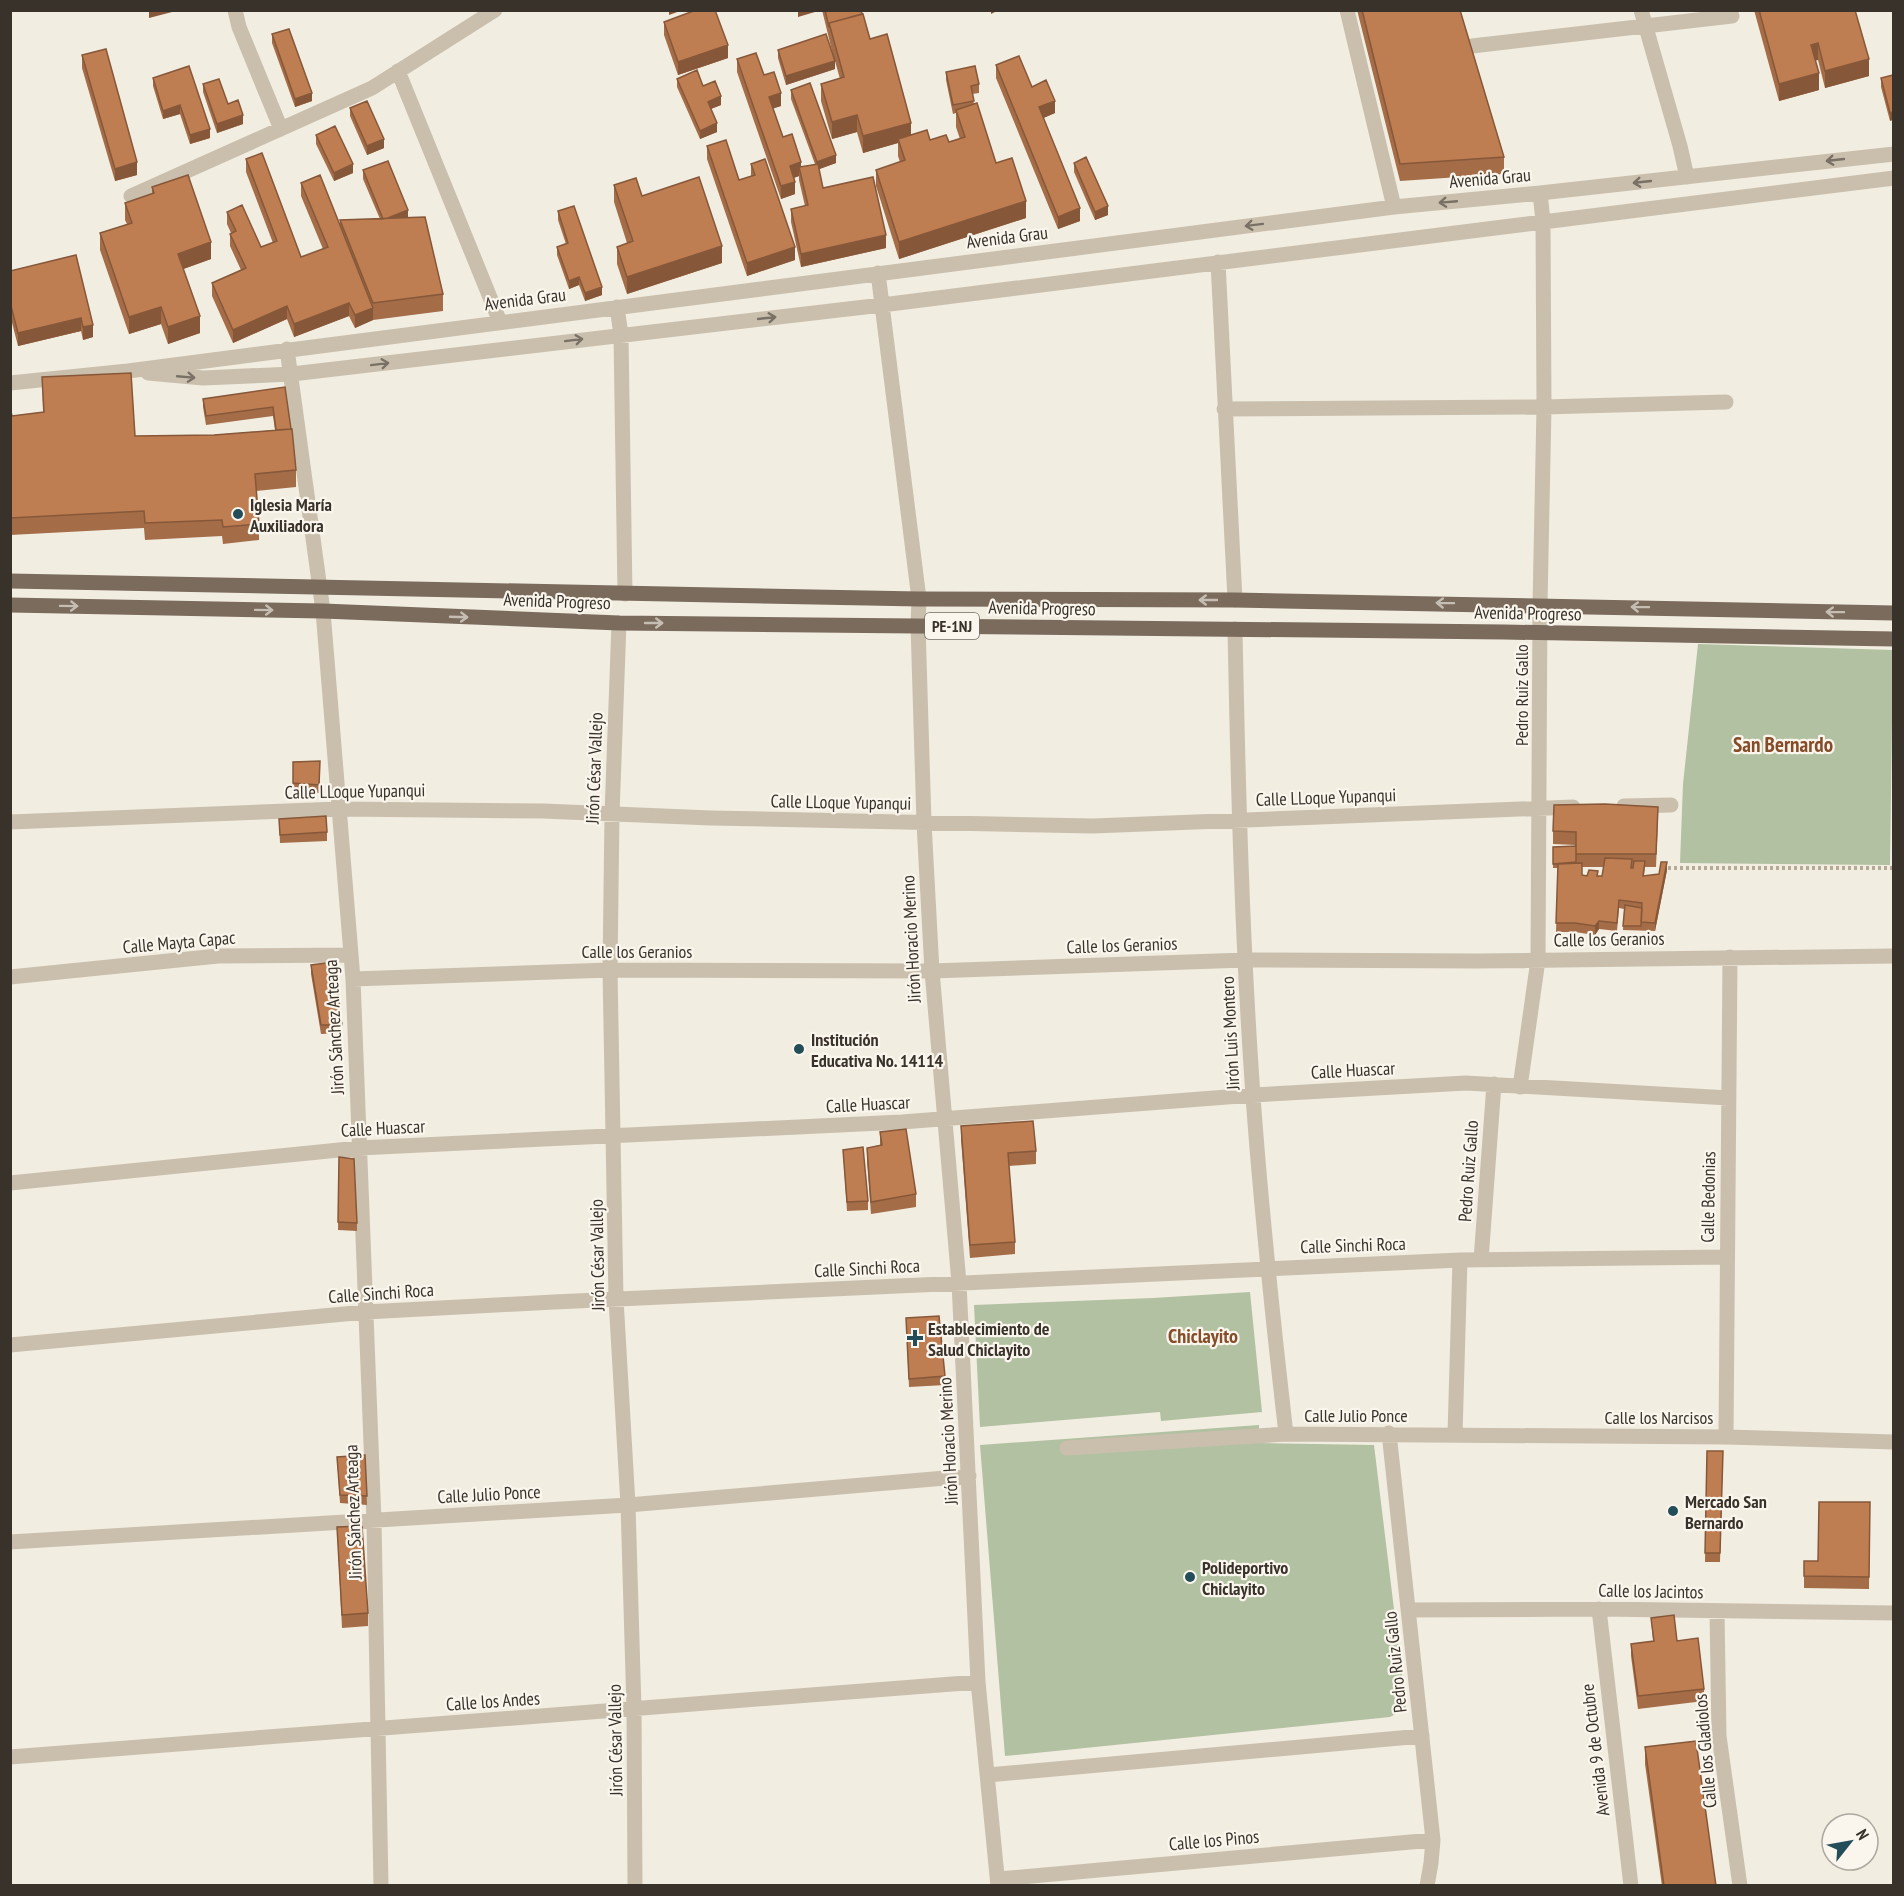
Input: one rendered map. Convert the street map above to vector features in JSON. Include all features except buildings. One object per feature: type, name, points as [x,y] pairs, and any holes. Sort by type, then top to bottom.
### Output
[{"type":"main road","name":"Avenida Progreso","points":[[10,581],[919,599],[1235,600],[1893,613]]},
{"type":"main road","name":"Avenida Progreso","points":[[10,604],[323,611],[619,623],[1893,639]]},
{"type":"street","points":[[234,10],[281,129]]},
{"type":"street","points":[[131,196],[372,88],[495,10]]},
{"type":"street","points":[[1347,10],[1394,207]]},
{"type":"street","points":[[1472,46],[1643,18],[1732,16]]},
{"type":"street","points":[[1643,18],[1687,177]]},
{"type":"street","points":[[398,71],[500,322]]},
{"type":"street","name":"Avenida Grau","points":[[10,384],[128,371],[1394,207],[1893,154]]},
{"type":"street","name":"Avenida Grau","points":[[128,371],[203,378],[292,374],[882,305],[1893,178]]},
{"type":"street","name":"Pedro Ruiz Gallo","points":[[1520,1087],[1538,960],[1540,605],[1544,407],[1543,221],[1540,193]]},
{"type":"street","points":[[1218,262],[1235,600]]},
{"type":"street","name":"Jirón Horacio Merino","points":[[878,273],[919,599],[924,823],[932,971],[960,1283],[978,1682],[999,1882]]},
{"type":"street","points":[[617,307],[621,335],[625,594]]},
{"type":"street","name":"Jirón Sánchez Arteaga","points":[[287,349],[323,611],[353,979],[374,1521],[381,1886]]},
{"type":"street","points":[[1224,409],[1544,407],[1726,402]]},
{"type":"street","name":"Jirón César Vallejo","points":[[619,623],[612,814],[610,970],[616,1299],[628,1506],[634,1710],[635,1886]]},
{"type":"street","name":"Jirón Luis Montero","points":[[1234,629],[1239,820],[1253,1095],[1267,1268],[1286,1434]]},
{"type":"street","points":[[1612,806],[1671,805]]},
{"type":"street","name":"Calle LLoque Yupanqui","points":[[10,822],[339,809],[543,811],[711,818],[1093,826],[1588,807]]},
{"type":"street","name":"Calle Mayta Capac","points":[[10,977],[218,956],[351,955]]},
{"type":"street","name":"Calle los Geranios","points":[[353,979],[610,970],[932,971],[1245,960],[1477,962],[1893,956]]},
{"type":"street","name":"Calle Bedonias","points":[[1726,1437],[1730,957]]},
{"type":"street","name":"Calle Huascar","points":[[10,1183],[359,1148],[944,1119],[1253,1095],[1466,1083],[1729,1098]]},
{"type":"street","name":"Pedro Ruiz Gallo","points":[[1481,1260],[1494,1084]]},
{"type":"street","name":"Calle Sinchi Roca","points":[[10,1345],[366,1312],[616,1299],[1460,1260],[1727,1257]]},
{"type":"street","points":[[1455,1435],[1460,1260]]},
{"type":"street","name":"Pedro Ruiz Gallo","points":[[1389,1433],[1433,1840],[1427,1886]]},
{"type":"street","name":"Calle Julio Ponce","points":[[1067,1448],[1286,1434],[1425,1434]]},
{"type":"street","name":"Calle los Narcisos","points":[[1425,1434],[1726,1437],[1893,1442]]},
{"type":"street","name":"Calle Julio Ponce","points":[[10,1542],[628,1506],[969,1476]]},
{"type":"street","name":"Calle los Jacintos","points":[[1409,1610],[1599,1609],[1893,1613]]},
{"type":"street","name":"Avenida 9 de Octubre","points":[[1599,1609],[1630,1886]]},
{"type":"street","name":"Calle los Gladiolos","points":[[1717,1611],[1719,1736],[1740,1886]]},
{"type":"street","name":"Calle los Andes","points":[[10,1757],[978,1682]]},
{"type":"street","points":[[988,1775],[1422,1736]]},
{"type":"street","name":"Calle los Pinos","points":[[999,1882],[1433,1840]]},
{"type":"path","points":[[1668,868],[1893,868]]},
{"type":"green space","points":[[1698,644],[1893,650],[1890,865],[1680,863],[1683,784]]},
{"type":"green space","points":[[1250,1292],[1262,1412],[1161,1421],[1160,1412],[980,1427],[974,1305]]},
{"type":"green space","name":"Polideportivo Chiclayito","points":[[1259,1425],[1259,1443],[1374,1445],[1406,1708],[1390,1717],[1005,1756],[980,1445]]},
{"type":"place","name":"Iglesia María Auxiliadora","points":[[238,514]]},
{"type":"place","name":"Institución Educativa No. 14114","points":[[799,1049]]},
{"type":"place","name":"Establecimiento de Salud Chiclayito","points":[[915,1338]]},
{"type":"place","name":"Mercado San Bernardo","points":[[1673,1511]]},
{"type":"place","name":"Polideportivo Chiclayito","points":[[1190,1577]]},
{"type":"district","name":"San Bernardo","points":[[1783,744]]},
{"type":"district","name":"Chiclayito","points":[[1203,1336]]}]
